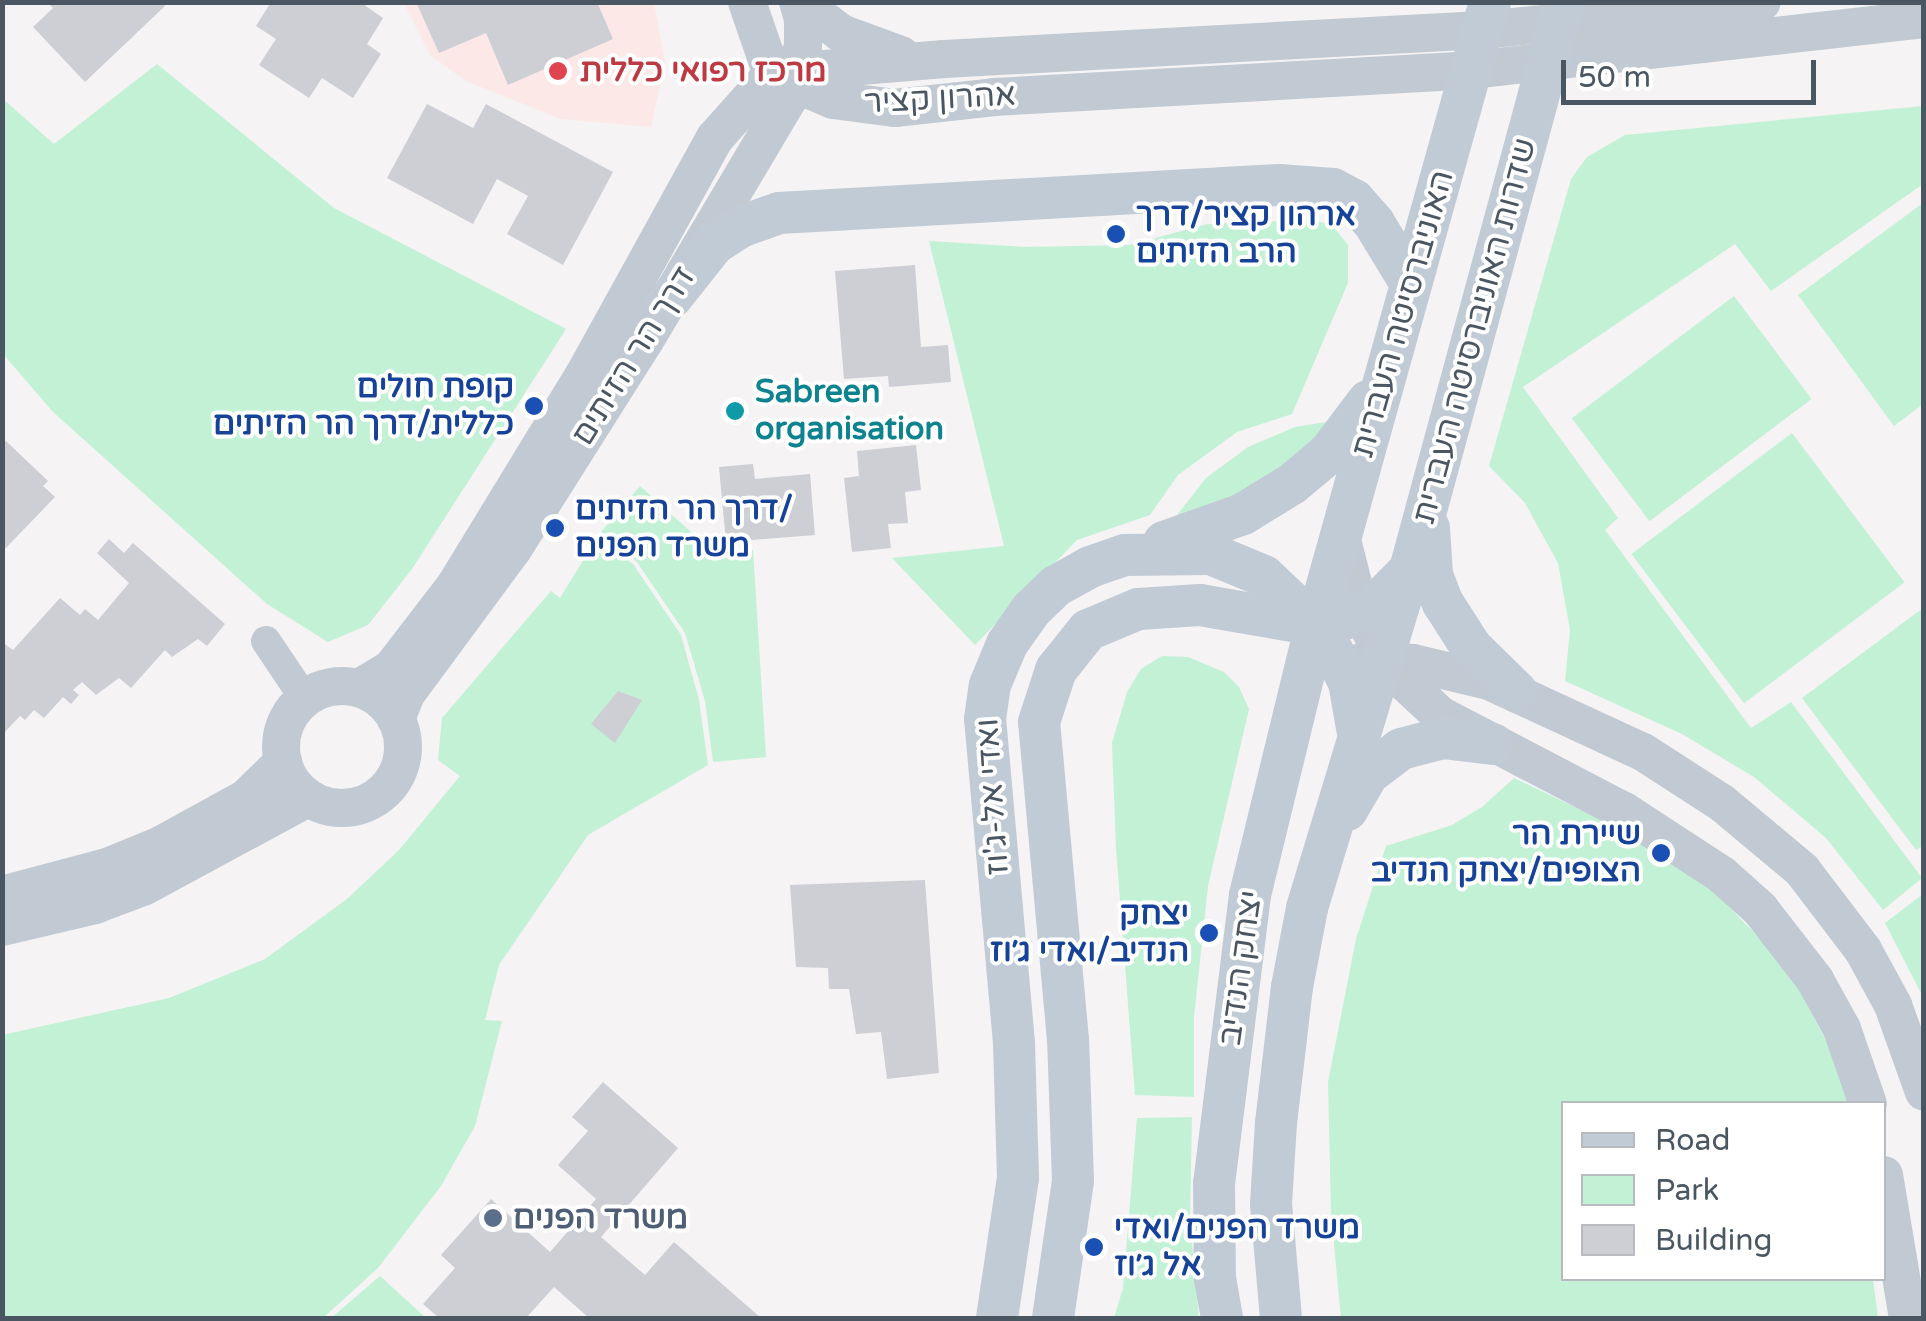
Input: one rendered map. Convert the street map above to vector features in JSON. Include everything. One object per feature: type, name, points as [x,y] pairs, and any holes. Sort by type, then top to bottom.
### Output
[{"type":"main road","name":"שדרות האוניברסיטה העברית","points":[[1363,664],[1411,566],[1557,29]]},
{"type":"main road","name":"האוניברסיטה העברית","points":[[1316,625],[1481,34]]},
{"type":"main road","points":[[672,297],[714,244],[740,227],[779,213],[1278,185],[1333,189],[1354,200],[1374,223],[1411,284]]},
{"type":"main road","points":[[1125,555],[1243,514],[1292,484],[1329,454],[1353,425],[1392,357]]},
{"type":"main road","points":[[1429,496],[1430,562],[1443,603],[1471,647],[1517,692]]},
{"type":"main road","name":"ואדי אל-ג'וז","points":[[997,1318],[1018,1178],[1014,1044],[986,746],[990,686],[1007,644],[1031,610],[1056,586],[1090,566],[1125,555],[1182,551],[1211,554],[1242,564],[1284,590],[1316,625],[1363,664],[1354,699],[1358,739]]},
{"type":"main road","name":"ואדי אל-ג'וז","points":[[1052,1318],[1072,1162],[1068,1040],[1041,755],[1043,700],[1056,670],[1080,638],[1102,622],[1138,608],[1200,605],[1316,625],[1361,615],[1388,594],[1411,566]]},
{"type":"main road","name":"יצחק הנדיב","points":[[1222,1318],[1214,1222],[1218,1127],[1250,895],[1316,625]]},
{"type":"main road","points":[[1308,908],[1354,792],[1368,774],[1402,749],[1427,740],[1461,738],[1493,744]]},
{"type":"main road","name":"יצחק הנדיב","points":[[1281,1318],[1271,1204],[1292,987],[1308,908],[1358,739]]},
{"type":"street","points":[[747,2],[789,77]]},
{"type":"street","points":[[789,77],[804,30],[799,2]]},
{"type":"street","points":[[799,2],[826,25],[873,48],[914,58],[944,59]]},
{"type":"street","name":"אהרון קציר","points":[[1557,29],[1762,2]]},
{"type":"street","name":"אהרון קציר","points":[[789,77],[944,59],[1557,29],[1924,19]]},
{"type":"street","name":"אהרון קציר","points":[[789,77],[832,100],[885,108],[1481,34]]},
{"type":"street","name":"דרך הר הזיתים","points":[[396,719],[406,694],[513,549],[672,297],[789,77]]},
{"type":"street","name":"דרך הר הזיתים","points":[[359,688],[392,668],[455,586],[584,375],[715,138],[789,77]]},
{"type":"street","points":[[1342,536],[1361,615],[1363,664]]},
{"type":"street","points":[[266,641],[304,698]]},
{"type":"street","points":[[1363,664],[1440,715],[1674,840],[1760,910],[1815,980],[1842,1029],[1867,1101]]},
{"type":"street","points":[[1292,716],[1320,683],[1363,664],[1450,670],[1517,692],[1684,776],[1802,870],[1863,950],[1886,991],[1924,1092]]},
{"type":"street","points":[[359,688],[387,705],[396,719],[402,734],[400,767],[382,794],[352,808],[335,808],[308,798],[288,776],[283,762],[284,727],[304,698],[321,689],[359,688]]},
{"type":"street","points":[[2,895],[107,867],[161,845],[246,798],[283,762]]},
{"type":"street","points":[[2,927],[94,905],[146,886],[308,798]]},
{"type":"street","points":[[1886,1187],[1908,1318]]},
{"type":"shaded area","name":"מרכז רפואי כללית","points":[[404,3],[654,3],[665,62],[651,127],[561,119],[466,81],[430,55]]},
{"type":"green space","points":[[157,64],[334,208],[566,329],[412,569],[368,625],[328,642],[267,604],[53,412],[3,354],[3,99],[54,144]]},
{"type":"green space","points":[[1923,106],[1923,184],[1771,291],[1735,244],[1523,387],[1618,518],[1605,530],[1751,728],[1791,702],[1922,878],[1883,910],[1826,838],[1754,777],[1682,734],[1565,681],[1570,630],[1558,563],[1525,503],[1489,466],[1571,179],[1587,157],[1625,135]]},
{"type":"green space","points":[[1923,203],[1923,404],[1894,426],[1798,295]]},
{"type":"green space","points":[[1307,220],[1331,224],[1348,245],[1348,283],[1292,414],[1237,432],[1178,475],[1150,515],[1077,540],[975,645],[892,558],[1004,546],[929,241],[1024,247],[1129,245],[1208,224]]},
{"type":"green space","points":[[1734,296],[1812,399],[1650,521],[1572,418]]},
{"type":"green space","points":[[1345,419],[1296,469],[1170,524],[1206,478],[1248,447],[1295,427]]},
{"type":"green space","points":[[1792,433],[1905,582],[1744,703],[1631,554]]},
{"type":"green space","points":[[640,486],[711,550],[753,550],[766,757],[713,762],[705,701],[685,633],[637,562],[601,532]]},
{"type":"green space","points":[[597,538],[633,564],[681,635],[699,700],[708,765],[588,835],[499,965],[485,1020],[502,1021],[475,1126],[441,1186],[378,1268],[323,1318],[3,1318],[2,1035],[169,998],[265,959],[347,899],[399,850],[460,776],[438,760],[442,718],[551,591],[560,598]]},
{"type":"green space","points":[[1923,608],[1924,845],[1916,850],[1802,698]]},
{"type":"green space","points":[[1162,656],[1188,657],[1224,672],[1239,687],[1249,709],[1208,886],[1194,1017],[1194,1097],[1135,1095],[1116,848],[1112,743],[1127,692],[1141,669]]},
{"type":"green space","points":[[1514,778],[1652,844],[1707,884],[1761,940],[1800,991],[1832,1052],[1849,1101],[1561,1101],[1561,1281],[1873,1281],[1878,1318],[1341,1318],[1331,1213],[1328,1082],[1356,939],[1386,846],[1452,825],[1482,807]]},
{"type":"green space","points":[[1923,894],[1923,997],[1885,923]]},
{"type":"green space","points":[[1192,1117],[1190,1220],[1199,1318],[1114,1318],[1123,1288],[1137,1118]]},
{"type":"green space","points":[[380,1276],[426,1318],[331,1318]]},
{"type":"building","points":[[47,2],[161,2],[165,6],[85,82],[33,27],[53,8]]},
{"type":"building","points":[[271,2],[360,2],[383,18],[367,44],[381,54],[353,98],[322,78],[309,98],[259,65],[276,39],[256,26]]},
{"type":"building","points":[[416,2],[597,2],[613,39],[508,85],[486,33],[439,53]]},
{"type":"building","points":[[427,104],[473,128],[486,104],[613,172],[563,265],[507,234],[528,196],[497,179],[473,224],[387,178]]},
{"type":"building","points":[[915,265],[921,347],[948,345],[951,382],[889,387],[888,376],[844,379],[835,271]]},
{"type":"building","points":[[6,441],[48,481],[43,486],[55,497],[2,552],[2,445]]},
{"type":"building","points":[[916,445],[921,490],[905,492],[908,523],[888,524],[891,548],[852,552],[844,478],[859,476],[857,451]]},
{"type":"building","points":[[753,464],[755,479],[810,474],[815,535],[726,542],[719,467]]},
{"type":"building","points":[[109,539],[124,553],[133,543],[225,624],[207,646],[198,639],[172,657],[165,650],[131,688],[119,678],[96,695],[82,682],[73,690],[79,695],[71,704],[63,697],[44,718],[34,710],[25,720],[20,716],[2,735],[2,642],[13,650],[60,598],[80,615],[85,609],[98,620],[129,583],[97,553]]},
{"type":"building","points":[[618,691],[642,700],[615,743],[591,724]]},
{"type":"building","points":[[925,880],[939,1073],[887,1079],[881,1032],[856,1034],[849,989],[829,989],[828,968],[796,967],[790,885]]},
{"type":"building","name":"משרד הפנים","points":[[603,1082],[678,1148],[601,1237],[645,1275],[674,1242],[761,1318],[589,1318],[554,1287],[526,1318],[439,1318],[423,1304],[455,1268],[441,1255],[491,1199],[550,1252],[596,1199],[558,1165],[588,1131],[572,1117]]},
{"type":"place","name":"מרכז רפואי כללית","points":[[558,71]]},
{"type":"place","name":"ארהון קציר/דרך הרב הזיתים","points":[[1116,234]]},
{"type":"place","name":"קופת חולים כללית/דרך הר הזיתים","points":[[534,406]]},
{"type":"place","name":"Sabreen organisation","points":[[735,411]]},
{"type":"place","name":"דרך הר הזיתים/ משרד הפנים","points":[[555,528]]},
{"type":"place","name":"שיירת הר הצופים/יצחק הנדיב","points":[[1661,853]]},
{"type":"place","name":"יצחק הנדיב/ואדי ג׳וז","points":[[1209,933]]},
{"type":"place","name":"משרד הפנים","points":[[493,1218]]},
{"type":"place","name":"משרד הפנים/ואדי אל ג׳וז","points":[[1094,1247]]}]
